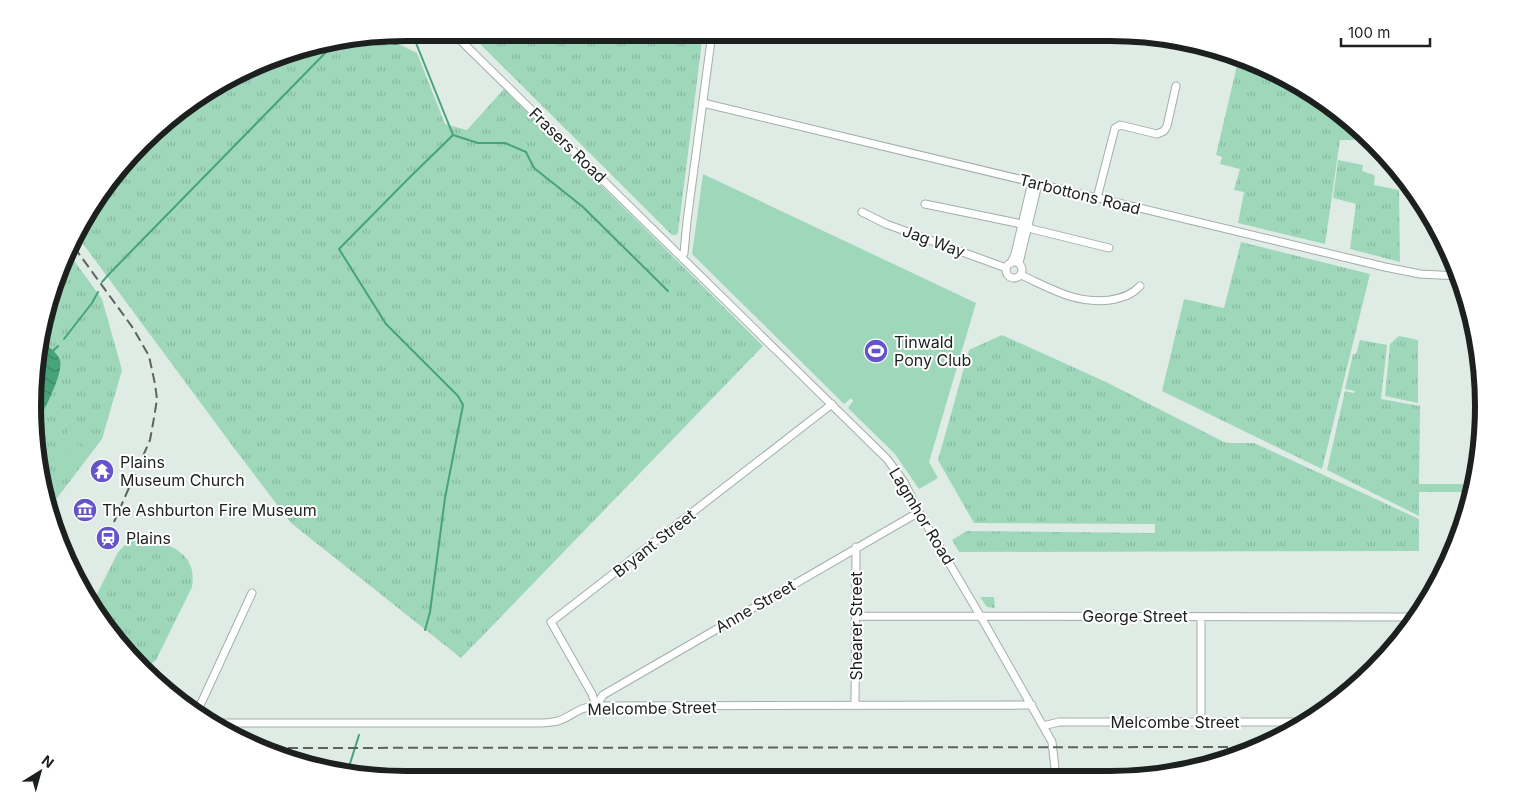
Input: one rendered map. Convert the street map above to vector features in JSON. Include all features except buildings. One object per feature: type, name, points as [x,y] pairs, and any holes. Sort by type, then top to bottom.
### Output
[{"type":"street","name":"Frasers Road","points":[[462,41],[682,257]]},
{"type":"street","points":[[682,257],[711,41]]},
{"type":"street","points":[[1097,198],[1115,128],[1120,125],[1157,134],[1162,133],[1168,126],[1176,86]]},
{"type":"street","name":"Tarbottons Road","points":[[703,103],[1402,271],[1434,276],[1450,276]]},
{"type":"street","points":[[1025,226],[1015,254],[1008,265],[1008,275],[1015,279],[1021,275],[1023,269],[1019,263],[1035,183]]},
{"type":"street","points":[[925,204],[1018,223],[1108,248]]},
{"type":"street","name":"Jag Way","points":[[862,212],[886,224],[1008,265]]},
{"type":"street","name":"Lagmhor Road","points":[[682,257],[887,459],[904,482],[919,512],[1032,705],[1053,747],[1055,771]]},
{"type":"street","points":[[1008,265],[1014,262],[1019,263]]},
{"type":"street","points":[[1021,275],[1076,299],[1088,301],[1116,299],[1127,296],[1140,286]]},
{"type":"street","name":"Bryant Street","points":[[596,706],[592,694],[551,622],[832,404]]},
{"type":"street","name":"Anne Street","points":[[596,706],[603,695],[919,512]]},
{"type":"street","name":"Shearer Street","points":[[855,706],[856,548]]},
{"type":"street","points":[[200,707],[252,593]]},
{"type":"street","name":"George Street","points":[[855,616],[1407,617]]},
{"type":"street","points":[[1201,617],[1201,722]]},
{"type":"street","name":"Melcombe Street","points":[[226,723],[541,723],[558,721],[586,707],[596,706],[1032,705]]},
{"type":"street","name":"Melcombe Street","points":[[1043,726],[1059,722],[1292,722]]},
{"type":"green space","points":[[477,41],[702,41],[678,233],[672,235]]},
{"type":"green space","points":[[393,42],[417,53],[445,124],[467,130],[504,89],[763,346],[461,658],[291,523],[81,241],[103,203],[117,184],[148,148],[184,117],[224,90],[266,69],[335,48]]},
{"type":"green space","points":[[1237,65],[1271,79],[1313,103],[1359,140],[1340,140],[1325,244],[1238,223],[1244,192],[1234,190],[1240,169],[1220,164],[1222,157],[1216,155]]},
{"type":"green space","points":[[1338,160],[1363,165],[1362,171],[1374,175],[1374,185],[1399,190],[1400,262],[1350,249],[1356,204],[1333,198]]},
{"type":"green space","name":"Tinwald Pony Club","points":[[703,174],[976,303],[929,462],[938,478],[919,489],[895,454],[848,408],[853,401],[851,398],[844,404],[692,254]]},
{"type":"green space","points":[[1241,242],[1370,274],[1322,469],[1162,391],[1184,299],[1224,308]]},
{"type":"green space","points":[[73,259],[102,299],[122,370],[102,439],[54,501],[44,454],[41,406],[42,382],[48,335],[61,289]]},
{"type":"green space","points":[[1002,335],[1106,382],[1224,442],[1254,443],[1419,519],[1419,551],[959,552],[952,540],[967,531],[1155,533],[1155,524],[974,523],[938,460],[969,350]]},
{"type":"green space","points":[[1399,336],[1418,340],[1418,403],[1385,396],[1390,344]]},
{"type":"green space","points":[[1360,340],[1387,345],[1381,399],[1420,406],[1419,484],[1466,484],[1464,492],[1419,492],[1419,516],[1327,470],[1345,391],[1354,393],[1355,391],[1345,389],[1353,354],[1356,354]]},
{"type":"green space","points":[[72,425],[90,437],[85,446],[67,434]]},
{"type":"green space","points":[[65,435],[83,448],[77,456],[59,444]]},
{"type":"green space","points":[[57,447],[75,459],[70,467],[52,455]]},
{"type":"green space","points":[[146,536],[169,545],[183,554],[188,560],[193,576],[192,587],[156,660],[150,665],[117,628],[96,597],[118,552],[129,541]]},
{"type":"green space","points":[[980,597],[994,597],[995,608],[987,607]]},
{"type":"water","points":[[46,345],[57,354],[60,366],[52,394],[42,413],[42,382]]},
{"type":"waterway","points":[[390,42],[395,44],[403,41]]},
{"type":"waterway","points":[[415,41],[453,135],[339,249],[386,324],[458,396],[463,405],[445,498],[430,612],[425,630]]},
{"type":"waterway","points":[[102,282],[328,50]]},
{"type":"waterway","points":[[453,135],[478,143],[505,143],[526,152],[534,168],[583,207],[668,291]]},
{"type":"waterway","points":[[64,339],[92,303],[98,292]]},
{"type":"waterway","points":[[53,351],[58,346]]},
{"type":"waterway","points":[[349,766],[359,735]]},
{"type":"railway","points":[[76,250],[133,328],[149,356],[155,384],[157,399],[150,440],[114,522]]},
{"type":"railway","points":[[280,748],[1238,747]]},
{"type":"place","name":"Tinwald Pony Club","points":[[876,351]]},
{"type":"place","name":"Plains Museum Church","points":[[102,471]]},
{"type":"place","name":"The Ashburton Fire Museum","points":[[85,510]]},
{"type":"place","name":"Plains","points":[[108,538]]}]
